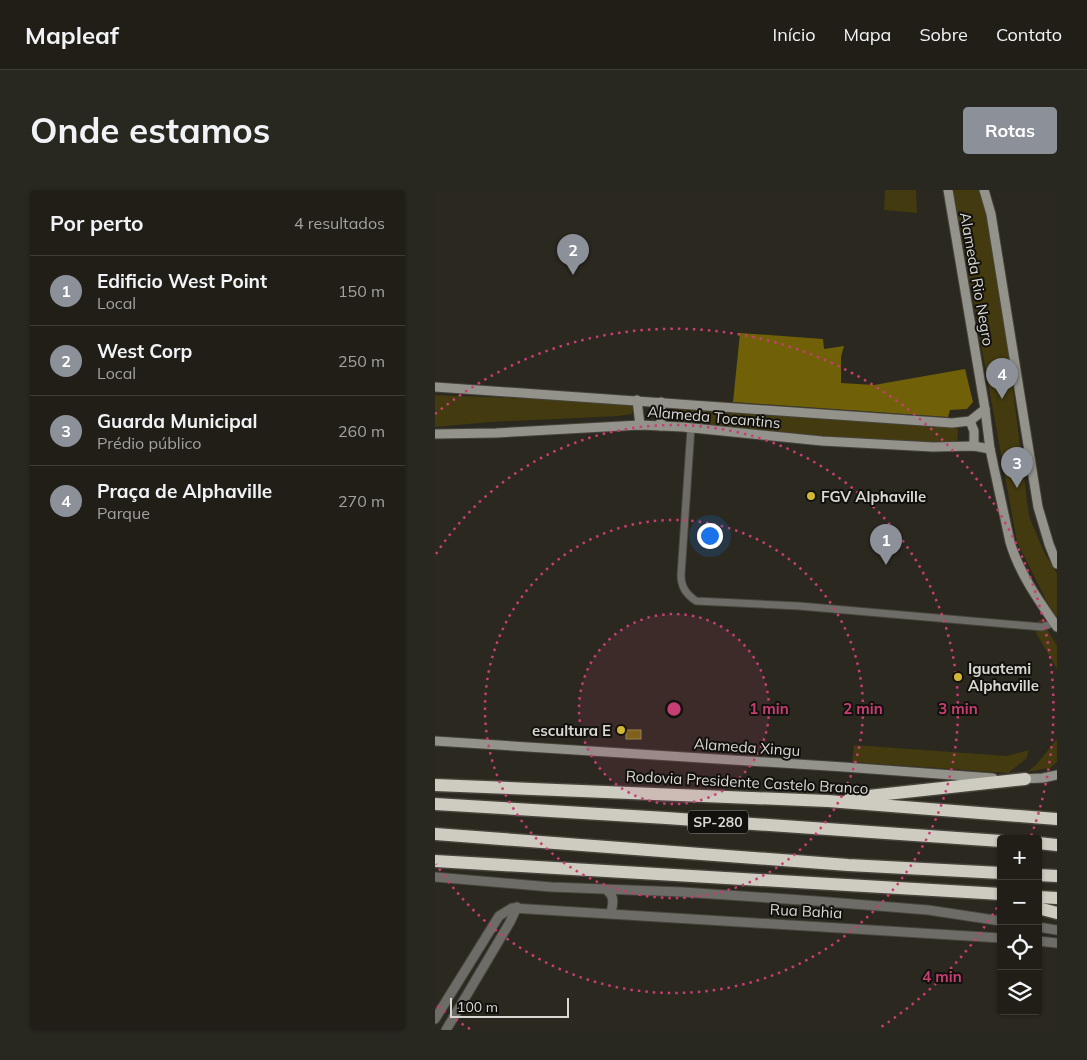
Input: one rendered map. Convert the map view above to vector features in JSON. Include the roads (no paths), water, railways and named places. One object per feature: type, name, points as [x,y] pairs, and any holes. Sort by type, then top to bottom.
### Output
[{"type":"highway","points":[[828,801],[873,794],[1025,779]]},
{"type":"highway","name":"Rodovia Presidente Castelo Branco","points":[[435,784],[828,801],[1057,819]]},
{"type":"highway","name":"SP-280","points":[[435,804],[997,841]]},
{"type":"highway","name":"SP-280","points":[[435,834],[839,864],[997,873]]},
{"type":"highway","points":[[1042,844],[1057,845]]},
{"type":"highway","points":[[435,861],[997,894]]},
{"type":"highway","points":[[1042,875],[1057,876]]},
{"type":"highway","points":[[974,892],[997,898]]},
{"type":"highway","points":[[1042,897],[1057,898]]},
{"type":"highway","points":[[1042,909],[1057,913]]},
{"type":"main road","name":"Alameda Rio Negro","points":[[948,190],[990,449],[1012,550],[1033,592],[1055,625]]},
{"type":"main road","name":"Alameda Rio Negro","points":[[984,190],[991,214],[1038,507],[1057,564]]},
{"type":"main road","name":"Alameda Tocantins","points":[[435,386],[952,423],[970,420],[985,410]]},
{"type":"main road","points":[[637,400],[640,425]]},
{"type":"main road","points":[[661,402],[661,426]]},
{"type":"main road","points":[[970,420],[974,431],[974,446]]},
{"type":"main road","name":"Alameda Tocantins","points":[[435,434],[496,433],[640,425],[822,441],[933,447],[974,446],[990,449]]},
{"type":"main road","name":"Alameda Xingu","points":[[435,741],[844,767],[955,776],[1025,779],[1057,775]]},
{"type":"street","points":[[691,428],[681,576],[683,589],[696,601],[799,606],[1042,627],[1055,625]]},
{"type":"street","points":[[435,877],[607,890],[682,892],[816,901],[929,910],[997,920]]},
{"type":"street","points":[[607,890],[612,895],[611,913]]},
{"type":"street","points":[[435,1018],[499,916],[507,910],[517,907]]},
{"type":"street","points":[[446,1030],[517,907]]},
{"type":"street","name":"Rua Bahia","points":[[517,907],[997,938]]},
{"type":"street","points":[[499,916],[510,922]]},
{"type":"street","points":[[1042,928],[1057,930]]},
{"type":"street","points":[[1042,941],[1057,943]]},
{"type":"place","name":"West Corp","points":[[573,275]]},
{"type":"place","name":"Praça de Alphaville","points":[[1002,399]]},
{"type":"place","name":"Guarda Municipal","points":[[1017,488]]},
{"type":"place","name":"FGV Alphaville","points":[[811,496]]},
{"type":"place","name":"Edificio West Point","points":[[886,565]]},
{"type":"place","name":"Iguatemi Alphaville","points":[[958,677]]},
{"type":"place","name":"escultura E","points":[[621,730]]}]
